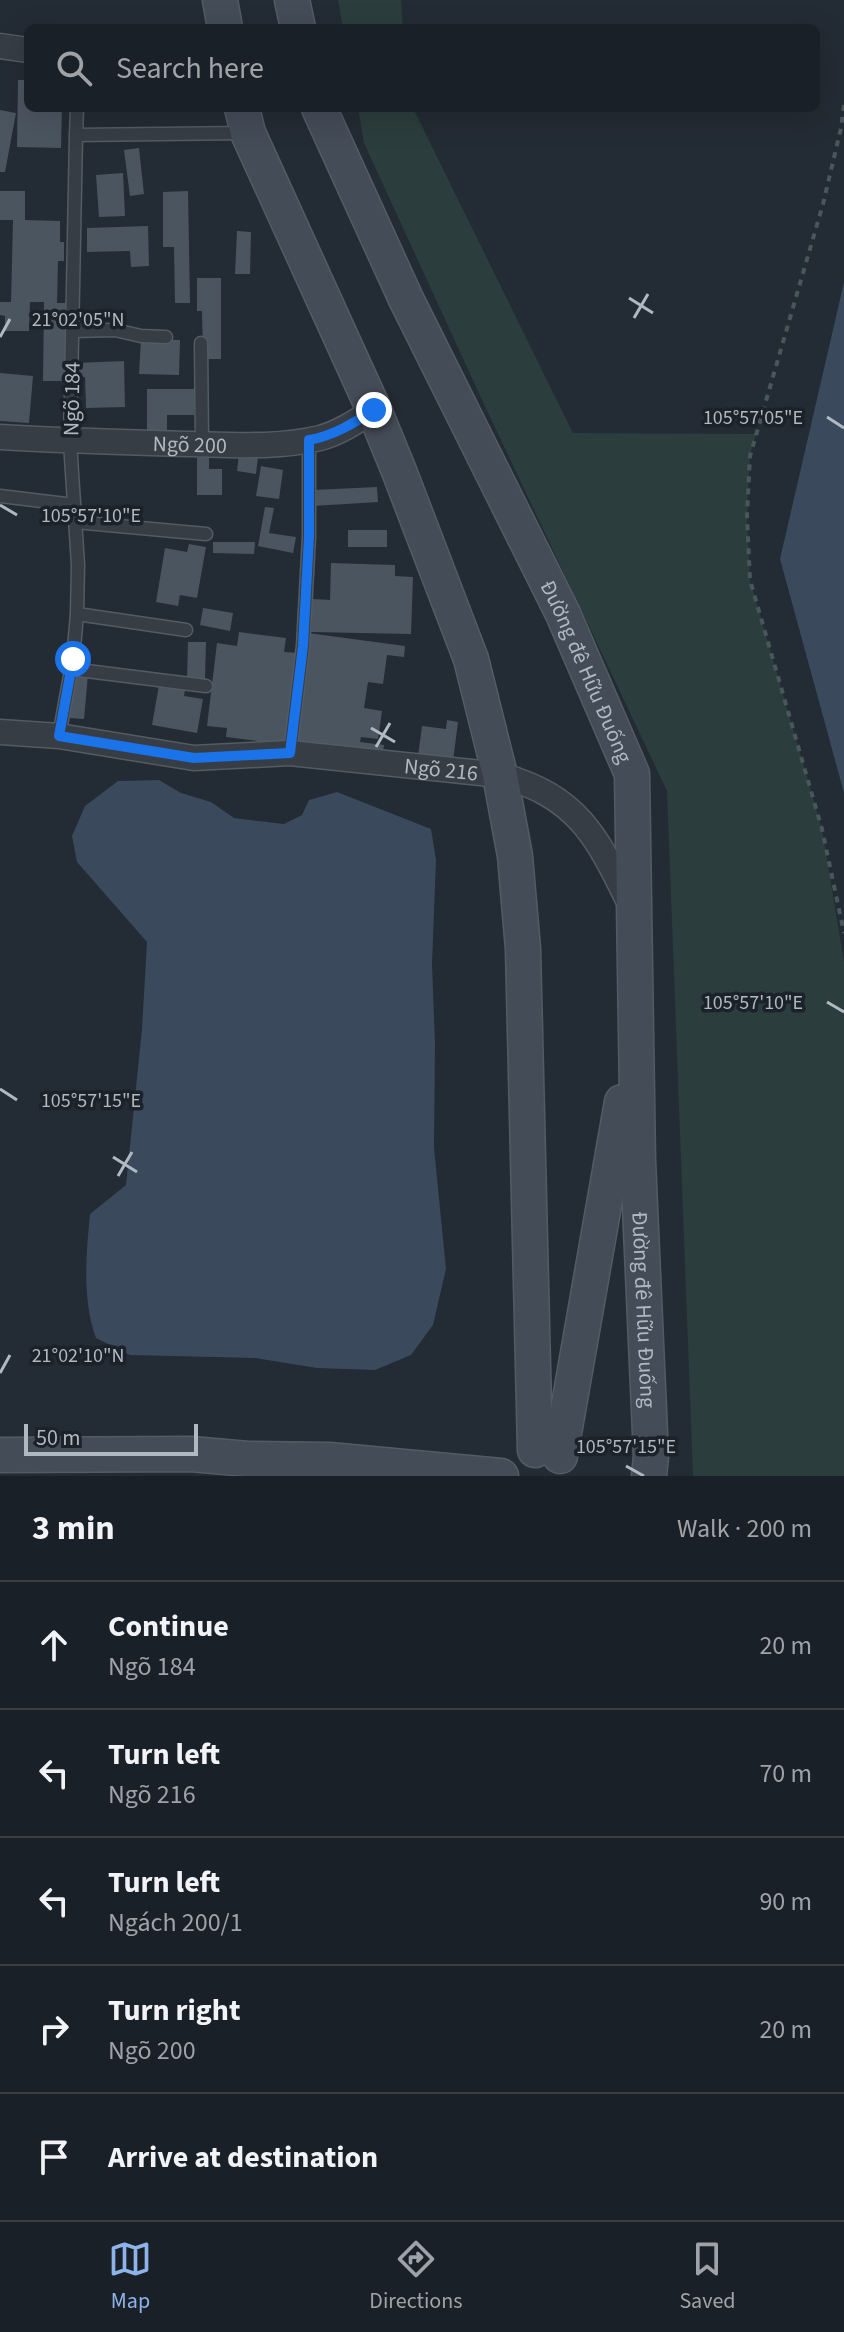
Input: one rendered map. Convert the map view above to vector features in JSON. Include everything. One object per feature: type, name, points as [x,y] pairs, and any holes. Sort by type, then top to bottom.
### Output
[{"type":"main road","points":[[220,0],[224,24]]},
{"type":"main road","points":[[292,0],[297,24]]},
{"type":"main road","name":"Đường đê Hữu Đuống","points":[[321,112],[406,299],[563,614],[632,774],[638,1161],[651,1456],[649,1476]]},
{"type":"main road","points":[[245,120],[374,410],[471,659],[500,775],[515,856],[523,949],[555,1461]]},
{"type":"main road","points":[[555,1461],[636,1020]]},
{"type":"main road","points":[[0,1455],[191,1454],[248,1467],[329,1460],[501,1476]]},
{"type":"main road","points":[[511,1476],[523,1455],[555,1461]]},
{"type":"street","points":[[0,46],[24,49]]},
{"type":"street","name":"Ngõ 200","points":[[0,437],[70,442],[246,445],[321,438],[374,410]]},
{"type":"street","name":"Ngõ 216","points":[[0,732],[59,736],[194,758],[290,753],[500,775],[527,783],[555,797],[576,813],[614,872],[634,912]]},
{"type":"lane","name":"Ngõ 184","points":[[59,736],[77,614],[78,565],[70,442],[77,112]]},
{"type":"lane","points":[[76,135],[245,120]]},
{"type":"lane","points":[[72,331],[115,330],[141,336],[166,337]]},
{"type":"lane","points":[[201,343],[202,444]]},
{"type":"lane","points":[[290,753],[303,646],[309,537],[309,440]]},
{"type":"lane","points":[[0,496],[74,505]]},
{"type":"lane","points":[[75,522],[206,534]]},
{"type":"lane","points":[[77,614],[186,630]]},
{"type":"lane","points":[[71,669],[206,686]]},
{"type":"path","points":[[844,105],[823,204],[750,456],[747,515],[750,580],[822,829],[844,933]]},
{"type":"shaded area","points":[[338,0],[401,0],[403,24],[342,24]]},
{"type":"shaded area","points":[[359,112],[415,112],[573,433],[756,434],[750,456],[747,515],[750,580],[822,829],[844,962],[844,1476],[693,1476],[667,791],[364,143]]},
{"type":"water","points":[[844,282],[844,793],[780,559]]},
{"type":"water","points":[[159,780],[181,793],[211,802],[234,818],[284,824],[302,815],[309,800],[337,792],[431,829],[436,860],[432,964],[434,1148],[446,1269],[433,1325],[411,1355],[375,1370],[317,1368],[255,1358],[130,1355],[96,1338],[87,1292],[90,1214],[126,1185],[142,1029],[147,942],[77,862],[72,836],[85,806],[118,781]]},
{"type":"building","points":[[18,80],[24,80],[24,112],[62,112],[61,148],[17,147]]},
{"type":"building","points":[[0,110],[16,113],[5,172],[0,172]]},
{"type":"building","points":[[139,148],[144,194],[130,196],[124,150]]},
{"type":"building","points":[[123,173],[125,216],[99,217],[96,175]]},
{"type":"building","points":[[0,191],[25,191],[25,220],[60,221],[64,261],[58,261],[57,303],[67,303],[66,381],[43,381],[44,302],[30,302],[29,331],[5,331],[5,316],[0,315],[0,302],[11,302],[13,220],[0,220]]},
{"type":"building","points":[[188,191],[190,303],[175,303],[174,247],[163,247],[163,192]]},
{"type":"building","points":[[148,226],[149,266],[131,267],[130,251],[87,252],[87,228]]},
{"type":"building","points":[[237,231],[251,232],[250,274],[235,274]]},
{"type":"building","points":[[197,278],[221,278],[221,359],[203,359],[202,311],[197,311]]},
{"type":"building","points":[[141,339],[180,340],[179,375],[139,374]]},
{"type":"building","points":[[124,361],[125,407],[86,408],[85,377],[76,377],[75,363]]},
{"type":"building","points":[[0,373],[33,376],[29,423],[0,421]]},
{"type":"building","points":[[147,389],[194,389],[194,415],[167,415],[167,436],[147,436]]},
{"type":"building","points":[[240,445],[259,448],[256,474],[237,471]]},
{"type":"building","points":[[209,457],[209,469],[222,469],[222,495],[197,495],[197,458]]},
{"type":"building","points":[[261,466],[283,470],[279,499],[256,496]]},
{"type":"building","points":[[377,487],[378,502],[313,506],[313,490]]},
{"type":"building","points":[[265,507],[274,508],[269,533],[296,537],[293,553],[258,546]]},
{"type":"building","points":[[348,530],[387,530],[387,547],[348,547]]},
{"type":"building","points":[[213,542],[255,542],[254,554],[213,553]]},
{"type":"building","points":[[189,544],[206,547],[197,598],[180,595],[178,606],[156,602],[165,548],[187,552]]},
{"type":"building","points":[[331,563],[395,565],[395,576],[413,577],[411,634],[311,632],[312,599],[330,600]]},
{"type":"building","points":[[203,608],[233,613],[230,631],[200,625]]},
{"type":"building","points":[[239,632],[286,638],[284,652],[301,653],[289,745],[226,737],[227,728],[207,726],[217,643],[237,646]]},
{"type":"building","points":[[308,633],[405,646],[404,657],[387,655],[383,684],[368,682],[364,708],[382,711],[378,739],[361,737],[360,742],[384,745],[382,757],[293,746]]},
{"type":"building","points":[[188,642],[206,642],[205,679],[187,679]]},
{"type":"building","points":[[73,673],[88,674],[84,719],[69,718]]},
{"type":"building","points":[[159,685],[185,690],[184,696],[203,699],[197,733],[152,725]]},
{"type":"building","points":[[447,720],[458,722],[453,761],[418,756],[422,726],[446,729]]},
{"type":"route","points":[[73,659],[59,736],[194,758],[290,753],[303,646],[309,537],[309,440],[350,425],[374,410]]}]
